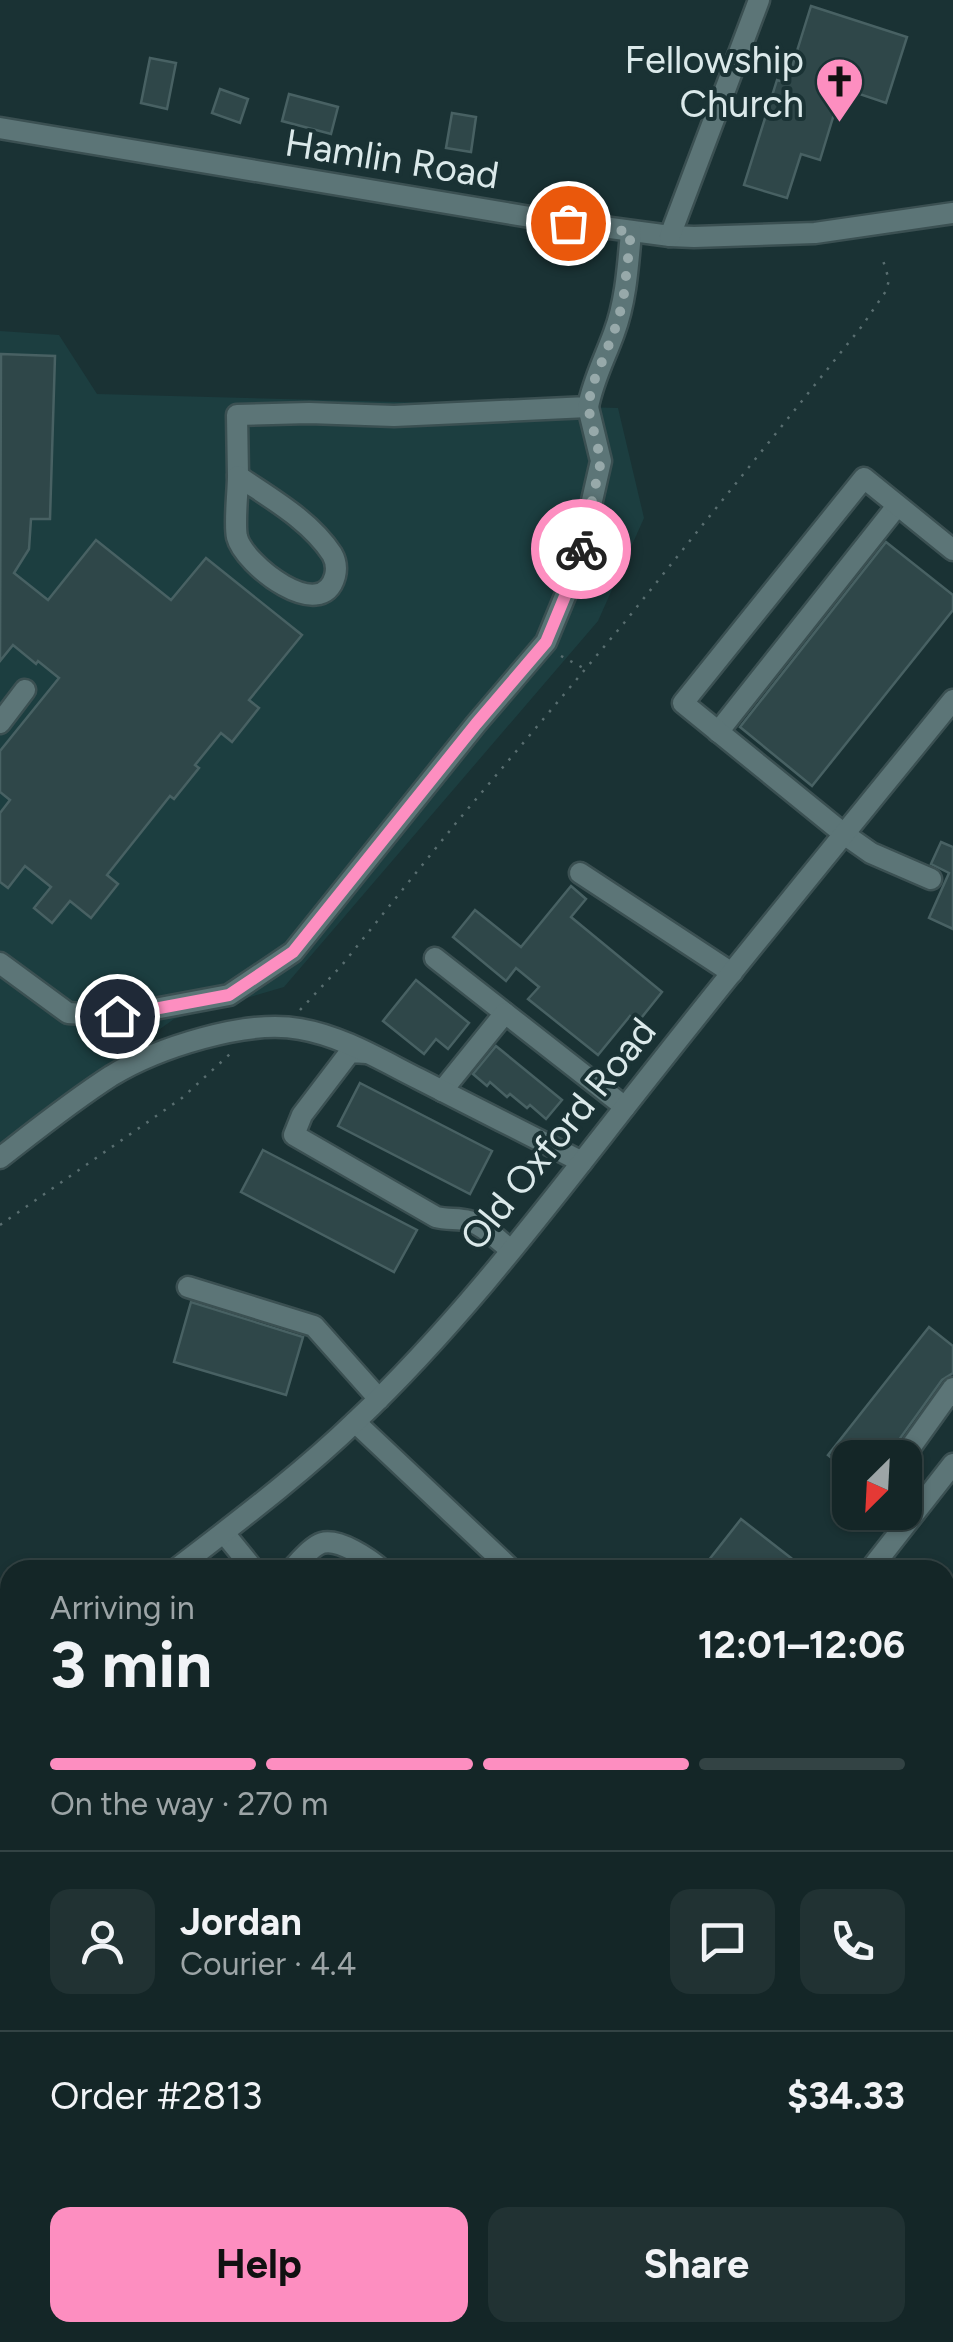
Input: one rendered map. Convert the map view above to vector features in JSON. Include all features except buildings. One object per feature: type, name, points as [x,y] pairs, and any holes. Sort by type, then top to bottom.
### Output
[{"type":"street","points":[[670,236],[760,0]]},
{"type":"street","name":"Hamlin Road","points":[[0,128],[284,177],[670,236],[815,233],[953,213]]},
{"type":"street","points":[[0,962],[68,1013],[117,1016],[229,995],[293,952],[546,642],[577,567],[601,461],[588,407],[623,302],[631,232]]},
{"type":"street","points":[[238,476],[308,526],[334,557],[333,582],[325,591],[310,595],[276,581],[241,547],[236,535],[237,414],[394,416],[588,407]]},
{"type":"street","points":[[931,880],[871,853],[844,834],[683,703],[864,478],[953,550]]},
{"type":"street","points":[[718,732],[897,506]]},
{"type":"street","points":[[0,723],[26,690]]},
{"type":"street","name":"Old Oxford Road","points":[[188,1560],[266,1500],[356,1422],[437,1337],[953,700]]},
{"type":"street","points":[[580,873],[732,973]]},
{"type":"street","points":[[435,958],[625,1107]]},
{"type":"street","points":[[442,1090],[505,1013]]},
{"type":"street","points":[[0,1158],[113,1075],[153,1056],[248,1028],[283,1027],[314,1032],[367,1052],[582,1162]]},
{"type":"street","points":[[367,1052],[350,1052],[302,1115],[294,1135],[436,1217],[468,1220],[510,1250]]},
{"type":"street","points":[[188,1286],[314,1326],[379,1399]]},
{"type":"street","points":[[916,1440],[953,1388]]},
{"type":"street","points":[[356,1422],[501,1560]]},
{"type":"street","points":[[922,1498],[953,1464]]},
{"type":"street","points":[[876,1560],[896,1530]]},
{"type":"street","points":[[224,1532],[246,1560]]},
{"type":"street","points":[[302,1560],[320,1543],[328,1542],[371,1560]]},
{"type":"path","points":[[283,1027],[342,965],[862,326],[886,291],[889,280],[882,256]]},
{"type":"path","points":[[546,642],[586,669]]},
{"type":"path","points":[[0,1225],[182,1098],[229,1055],[248,1028]]},
{"type":"shaded area","points":[[0,331],[59,335],[97,394],[618,408],[644,518],[598,621],[284,987],[174,1019],[0,1143]]},
{"type":"way so far","points":[[568,223],[631,232],[623,302],[588,407],[601,461],[581,549]]},
{"type":"place","name":"Fellowship Church","points":[[839,124]]},
{"type":"route","points":[[117,1016],[229,995],[293,952],[546,642],[581,549]]}]
